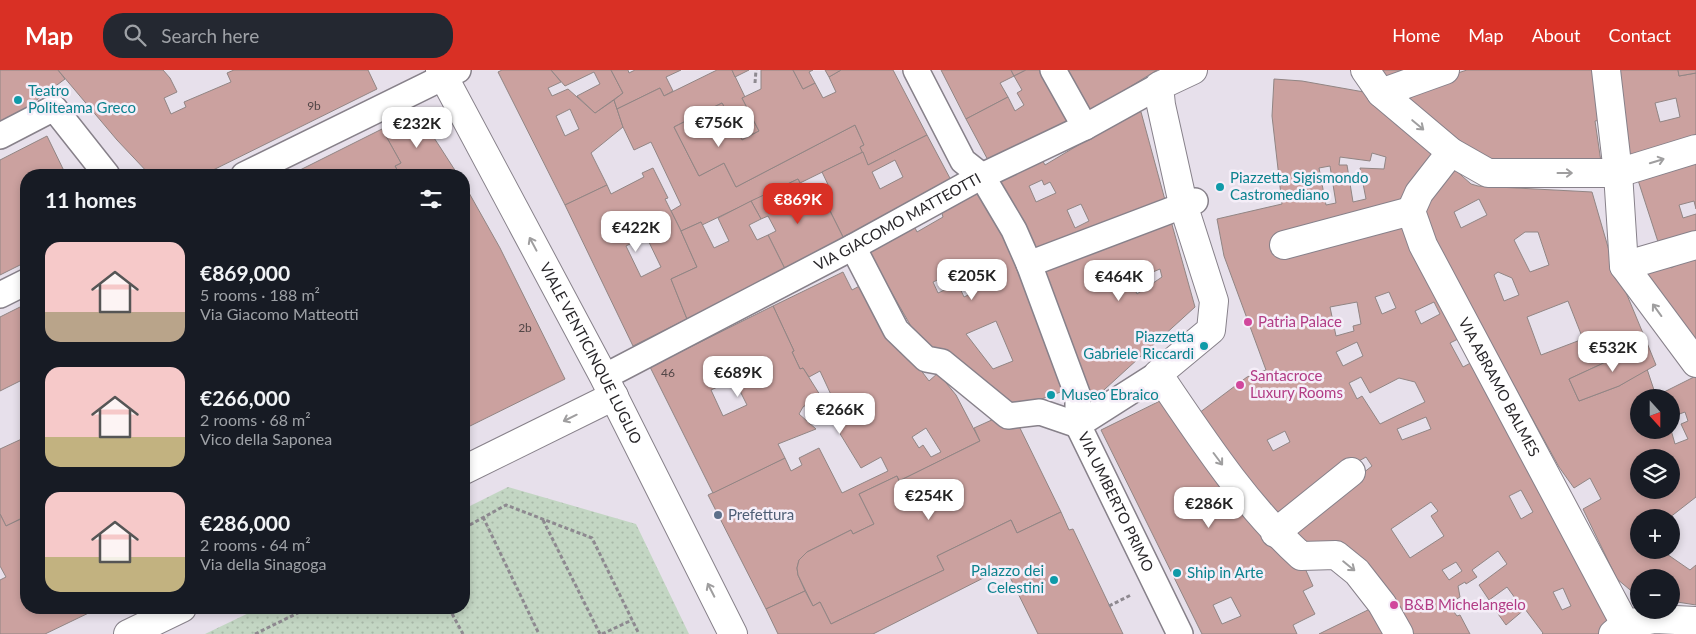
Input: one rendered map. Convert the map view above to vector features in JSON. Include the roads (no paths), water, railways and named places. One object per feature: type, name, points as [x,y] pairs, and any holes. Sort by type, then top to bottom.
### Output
[{"type":"street","points":[[916,70],[963,161],[982,176]]},
{"type":"street","points":[[1053,70],[1085,127]]},
{"type":"street","points":[[1365,70],[1381,94],[1451,152],[1488,173],[1618,173],[1696,149]]},
{"type":"street","points":[[1381,94],[1445,70]]},
{"type":"street","points":[[1606,70],[1618,173],[1624,266],[1696,363]]},
{"type":"street","name":"VIA GIACOMO MATTEOTTI","points":[[609,387],[853,247],[982,176],[1085,127],[1188,71]]},
{"type":"street","points":[[258,169],[447,72]]},
{"type":"street","name":"VIALE VENTICINQUE LUGLIO","points":[[447,72],[609,387],[733,634]]},
{"type":"street","points":[[853,247],[896,330],[926,359],[942,362],[1008,416],[1040,412],[1078,425],[1158,374],[1211,330],[1214,301],[1161,105],[1159,86]]},
{"type":"street","points":[[0,136],[54,108],[102,169]]},
{"type":"street","points":[[1284,245],[1411,211],[1418,193],[1451,152]]},
{"type":"street","name":"VIA UMBERTO PRIMO","points":[[982,176],[1014,230],[1029,264],[1078,396],[1078,425],[1180,634]]},
{"type":"street","points":[[1029,264],[1189,203]]},
{"type":"street","name":"VIA ABRAMO BALMES","points":[[1411,211],[1423,245],[1619,629]]},
{"type":"street","points":[[1624,266],[1696,245]]},
{"type":"street","points":[[0,295],[20,285]]},
{"type":"street","points":[[1158,374],[1248,499],[1275,533],[1301,556],[1336,555],[1350,566],[1382,604],[1399,634]]},
{"type":"street","points":[[470,467],[609,387]]},
{"type":"street","points":[[1275,533],[1351,472]]},
{"type":"street","points":[[128,634],[170,614]]},
{"type":"street","points":[[1619,629],[1654,619],[1696,621]]},
{"type":"place","name":"Teatro Politeama Greco","points":[[18,100]]},
{"type":"place","name":"Piazzetta Sigismondo Castromediano","points":[[1220,187]]},
{"type":"place","name":"Patria Palace","points":[[1248,322]]},
{"type":"place","name":"Piazzetta Gabriele Riccardi","points":[[1204,346]]},
{"type":"place","name":"Santacroce Luxury Rooms","points":[[1240,385]]},
{"type":"place","name":"Museo Ebraico","points":[[1051,395]]},
{"type":"place","name":"Prefettura","points":[[718,515]]},
{"type":"place","name":"Ship in Arte","points":[[1177,573]]},
{"type":"place","name":"Palazzo dei Celestini","points":[[1054,580]]},
{"type":"place","name":"B&B Michelangelo","points":[[1394,605]]}]
